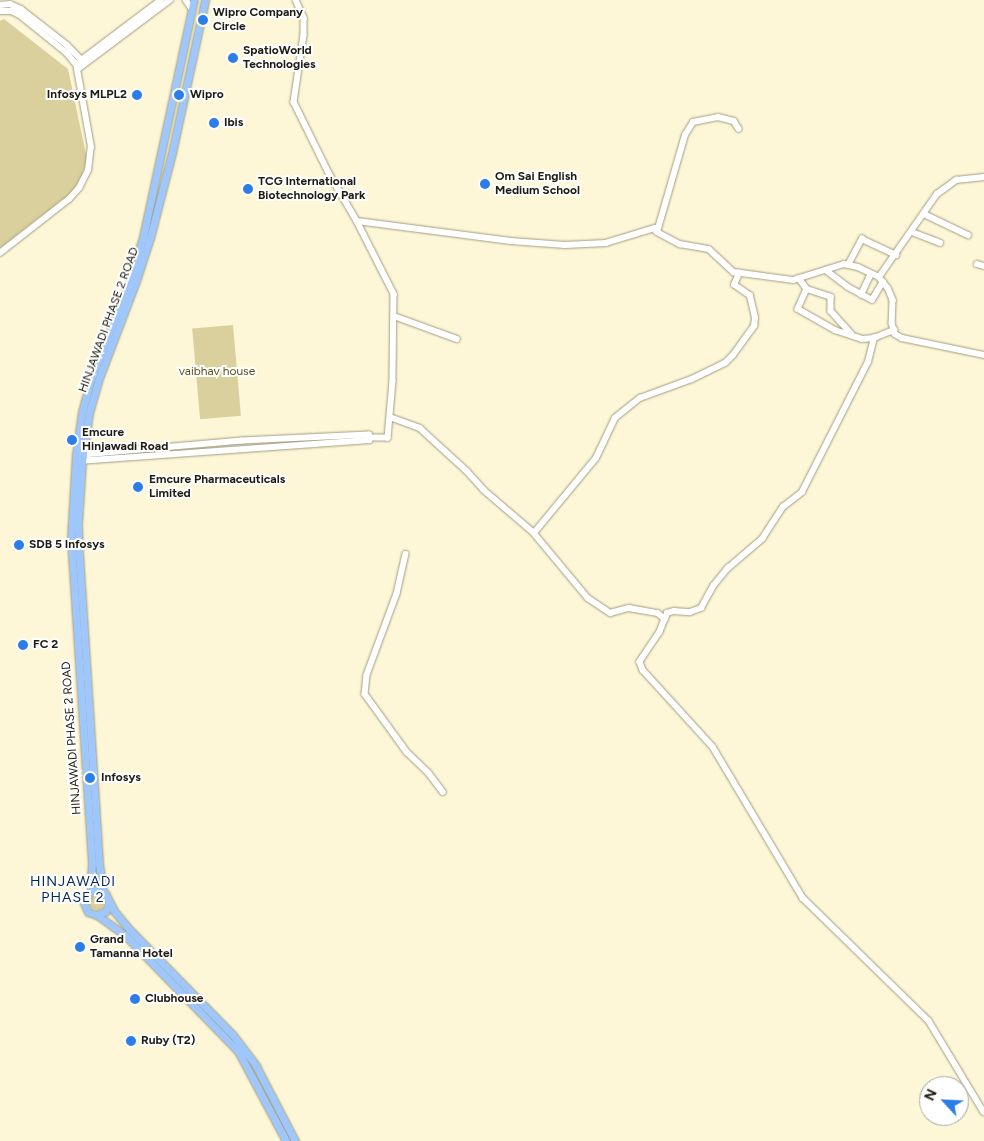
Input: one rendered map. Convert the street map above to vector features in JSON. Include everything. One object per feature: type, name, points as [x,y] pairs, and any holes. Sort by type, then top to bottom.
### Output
[{"type":"main road","name":"HINJAWADI PHASE 2 ROAD","points":[[90,892],[92,863],[78,538],[79,458],[82,412],[91,379],[130,279],[143,236],[194,0]]},
{"type":"main road","name":"HINJAWADI PHASE 2 ROAD","points":[[79,458],[98,381],[136,281],[150,238],[172,153],[205,0]]},
{"type":"main road","name":"HINJAWADI PHASE 2 ROAD","points":[[88,749],[103,892]]},
{"type":"main road","points":[[286,1141],[249,1062],[125,935],[97,915],[88,912],[85,900],[90,892],[103,892],[126,926],[233,1035],[249,1062],[294,1141]]},
{"type":"main road","points":[[97,915],[106,911],[109,902]]},
{"type":"street","points":[[84,62],[161,0]]},
{"type":"street","points":[[77,67],[170,0]]},
{"type":"street","points":[[186,0],[192,9]]},
{"type":"street","points":[[79,458],[274,448],[356,442],[369,440],[369,438],[388,438],[394,294],[357,220],[329,173],[294,102],[304,35],[304,18],[296,0]]},
{"type":"street","points":[[0,6],[10,4],[21,9],[84,62]]},
{"type":"street","points":[[0,11],[12,11],[20,14],[67,53],[77,67],[91,147],[88,170],[79,188],[69,200],[0,253]]},
{"type":"street","points":[[657,232],[685,135],[693,122],[718,118],[734,121],[739,129]]},
{"type":"street","points":[[827,271],[861,295],[872,300],[896,255],[937,194],[956,180],[984,177]]},
{"type":"street","points":[[924,214],[968,234]]},
{"type":"street","points":[[357,220],[565,245],[606,243],[654,228],[657,232],[680,244],[709,249],[734,272],[793,280],[848,265],[881,280],[893,300],[894,334],[902,338],[984,355]]},
{"type":"street","points":[[912,232],[940,243]]},
{"type":"street","points":[[848,265],[862,239],[896,255]]},
{"type":"street","points":[[977,264],[984,266]]},
{"type":"street","points":[[534,534],[596,458],[615,418],[640,398],[692,379],[725,363],[733,355],[754,326],[756,318],[750,296],[734,286],[739,273]]},
{"type":"street","points":[[861,295],[871,274]]},
{"type":"street","points":[[799,278],[807,289],[831,297],[831,311],[852,334]]},
{"type":"street","points":[[807,289],[798,309],[830,328],[862,339],[874,338],[894,330]]},
{"type":"street","points":[[394,316],[457,339]]},
{"type":"street","points":[[874,338],[868,362],[802,492],[783,507],[762,539],[728,568],[714,585],[701,608],[690,612],[674,611],[667,614],[660,632],[640,662],[644,670],[713,747],[803,898],[929,1021],[984,1112]]},
{"type":"street","points":[[390,417],[420,428],[468,470],[484,490],[534,534],[588,598],[610,613],[629,608],[658,613],[665,619]]},
{"type":"street","points":[[79,458],[273,440],[369,435],[369,438]]},
{"type":"street","points":[[273,440],[274,448]]},
{"type":"street","points":[[406,554],[397,594],[370,665],[365,694],[407,752],[428,772],[443,792]]},
{"type":"green space","points":[[4,19],[68,69],[87,159],[82,175],[72,192],[0,248],[0,21]]},
{"type":"green space","name":"vaibhav house","points":[[233,325],[241,416],[200,419],[192,329]]},
{"type":"green space","points":[[94,896],[100,896],[104,903],[100,910],[94,910],[90,906],[90,900]]},
{"type":"place","name":"Wipro Company Circle","points":[[203,20]]},
{"type":"place","name":"SpatioWorld Technologies","points":[[233,58]]},
{"type":"place","name":"Infosys MLPL2","points":[[137,95]]},
{"type":"place","name":"Wipro","points":[[179,95]]},
{"type":"place","name":"Ibis","points":[[214,123]]},
{"type":"place","name":"Om Sai English Medium School","points":[[485,184]]},
{"type":"place","name":"TCG International Biotechnology Park","points":[[248,189]]},
{"type":"place","name":"Emcure Hinjawadi Road","points":[[72,440]]},
{"type":"place","name":"Emcure Pharmaceuticals Limited","points":[[138,487]]},
{"type":"place","name":"SDB 5 Infosys","points":[[19,545]]},
{"type":"place","name":"FC 2","points":[[23,645]]},
{"type":"place","name":"Infosys","points":[[90,778]]},
{"type":"place","name":"Grand Tamanna Hotel","points":[[80,947]]},
{"type":"place","name":"Clubhouse","points":[[135,999]]},
{"type":"place","name":"Ruby (T2)","points":[[131,1041]]},
{"type":"district","name":"HINJAWADI PHASE 2","points":[[73,890]]}]
